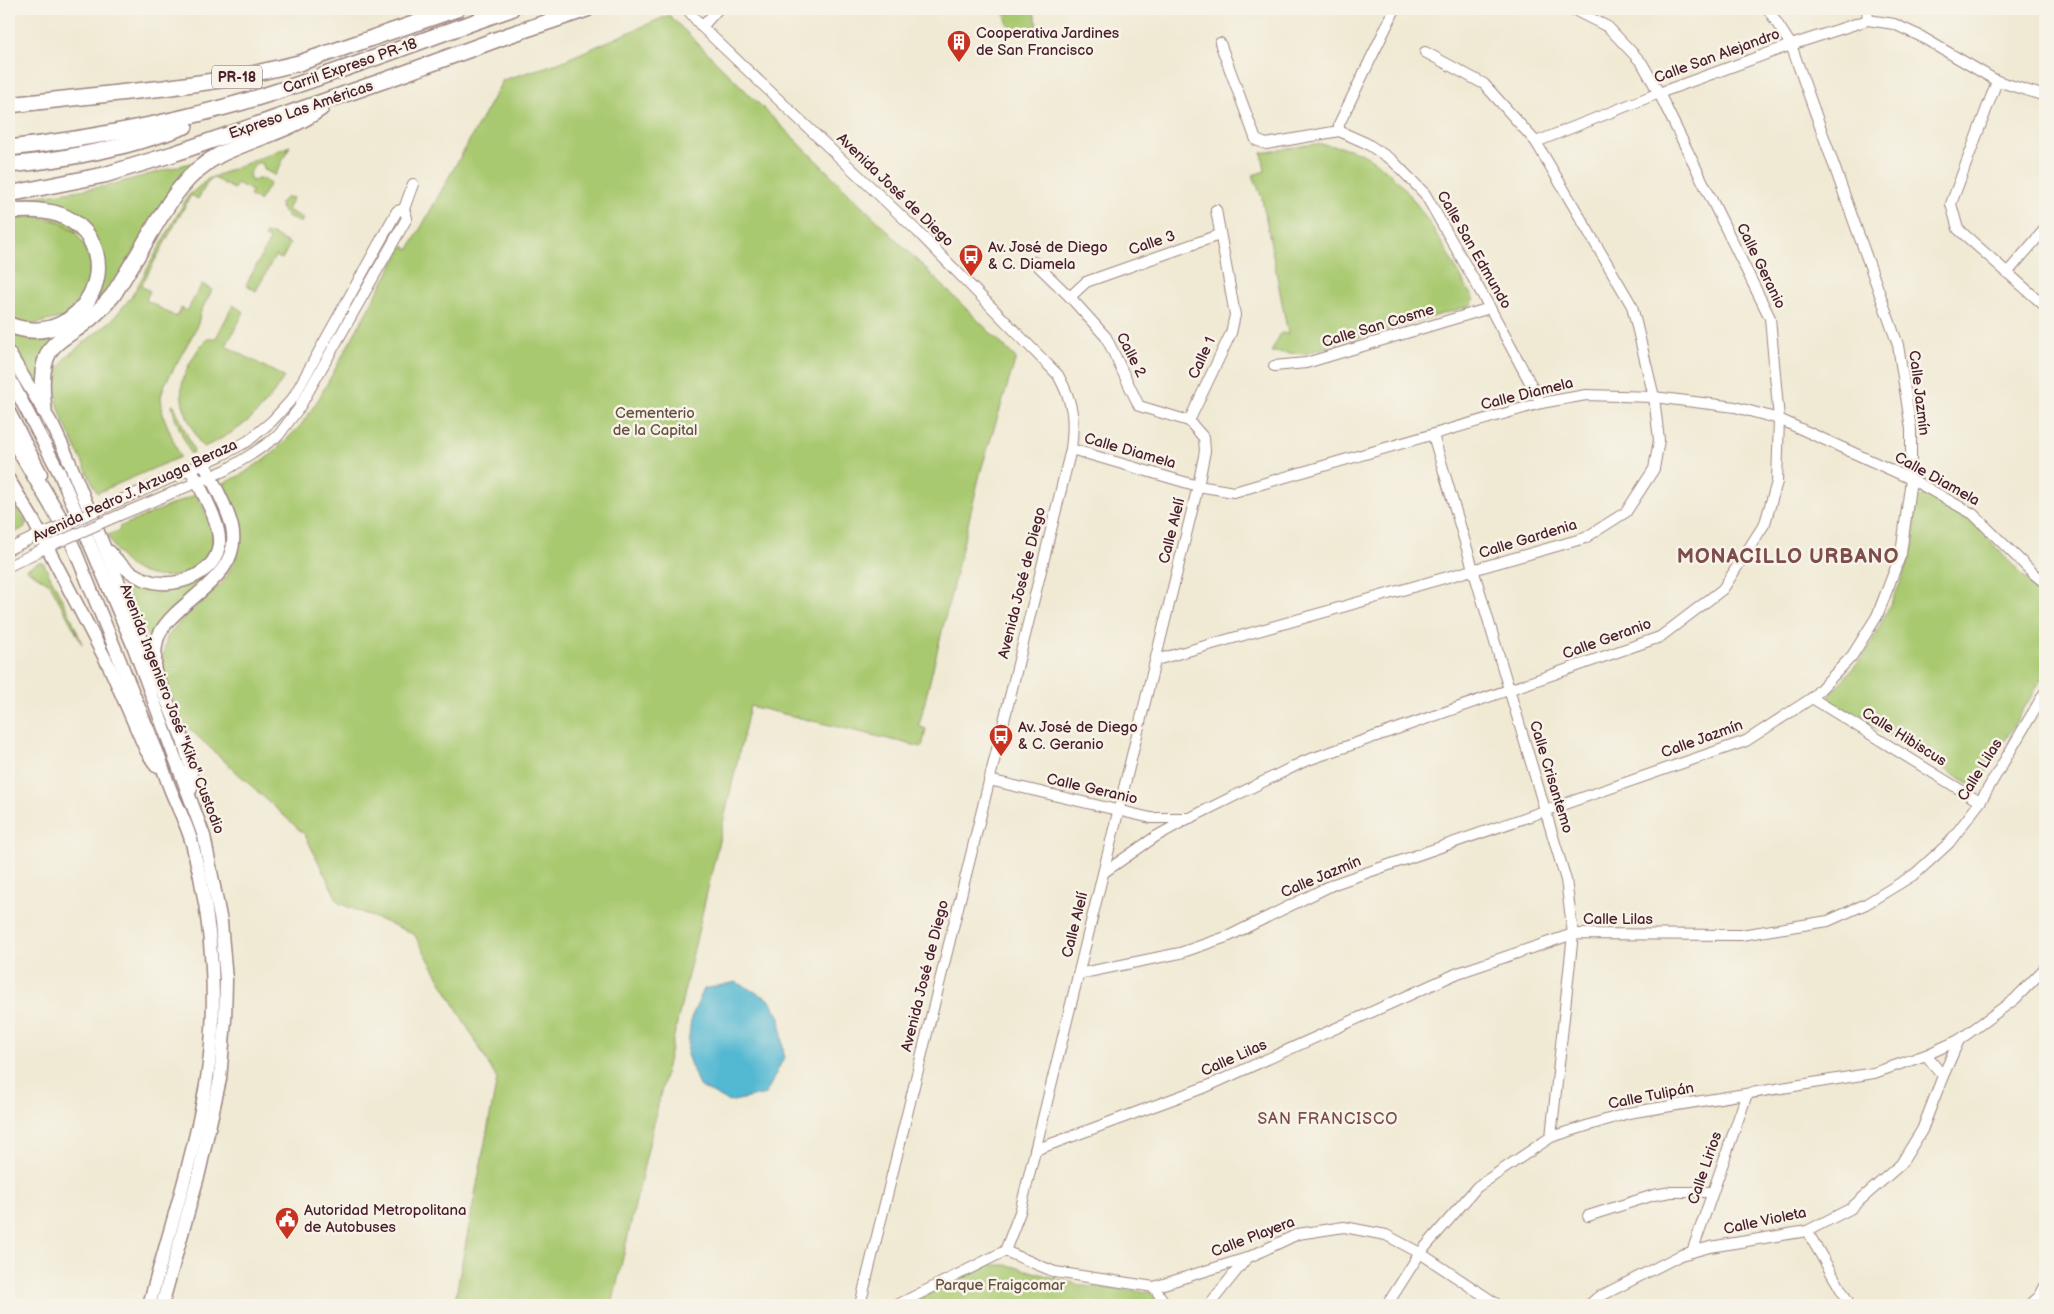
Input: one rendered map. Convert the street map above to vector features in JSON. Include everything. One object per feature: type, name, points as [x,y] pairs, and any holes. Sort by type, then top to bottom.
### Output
[{"type":"highway","name":"PR-18","points":[[9,104],[164,88],[235,78],[299,63],[457,9]]},
{"type":"highway","name":"Carril Expreso PR-18","points":[[9,148],[121,132],[240,102],[385,55],[511,9]]},
{"type":"highway","name":"Expreso Las Américas","points":[[9,194],[104,175],[173,154],[509,34],[587,9]]},
{"type":"highway","points":[[44,410],[43,378],[49,352],[54,345],[103,307],[113,295],[168,204],[194,173],[219,155],[305,120],[334,98]]},
{"type":"highway","points":[[9,165],[78,156],[134,143],[182,127],[240,102]]},
{"type":"highway","points":[[9,211],[29,210],[46,212],[72,221],[84,231],[90,240],[96,257],[97,268],[96,279],[90,297],[79,313],[70,321],[42,330],[17,328],[9,325]]},
{"type":"highway","points":[[9,432],[67,531]]},
{"type":"main road","points":[[9,353],[44,410],[67,456],[183,740],[191,767],[191,798]]},
{"type":"main road","name":"Avenida Ingeniero José \"Kiko\" Custodio","points":[[9,377],[50,453],[124,621],[204,836],[221,922],[226,980],[226,1020],[220,1079],[199,1173],[162,1305]]},
{"type":"main road","name":"Avenida Ingeniero José \"Kiko\" Custodio","points":[[9,412],[39,469],[67,531],[160,759],[173,797],[186,823],[205,903],[213,986],[206,1084],[184,1177],[149,1305]]},
{"type":"main road","points":[[155,672],[155,649],[161,631],[176,614],[217,577],[228,560],[232,549],[232,528],[204,463]]},
{"type":"main road","points":[[98,533],[111,554],[121,565],[136,576],[154,582],[172,582],[197,575],[211,563],[219,545],[211,512],[191,469]]},
{"type":"main road","points":[[9,480],[45,533],[110,668],[146,750],[173,797]]},
{"type":"street","name":"Avenida José de Diego","points":[[687,9],[702,26],[917,231],[1058,375],[1068,394],[1073,412],[1071,449],[860,1305]]},
{"type":"street","points":[[702,26],[718,9]]},
{"type":"street","points":[[1220,43],[1256,140],[1266,144],[1338,131],[1339,124],[1395,9]]},
{"type":"street","name":"Calle Geranio","points":[[1103,873],[1155,838],[1190,818],[1305,761],[1660,637],[1723,589],[1765,523],[1777,482],[1779,420],[1770,318],[1659,93],[1642,63],[1608,27],[1572,9]]},
{"type":"street","name":"Calle Jazmín","points":[[1078,974],[1180,954],[1221,939],[1334,884],[1746,741],[1812,698],[1852,656],[1877,616],[1901,554],[1911,480],[1911,429],[1898,345],[1790,46],[1768,9]]},
{"type":"street","points":[[1867,9],[1868,20]]},
{"type":"street","name":"Calle San Alejandro","points":[[1536,142],[1659,93],[1868,20],[1894,24],[1920,36],[1997,81],[2045,96]]},
{"type":"street","name":"Calle Gardenia","points":[[1156,660],[1585,538],[1626,512],[1654,469],[1659,440],[1654,397],[1632,306],[1536,142],[1484,84],[1425,52]]},
{"type":"street","points":[[1997,81],[1951,204],[1958,228],[2045,306]]},
{"type":"street","name":"Calle San Edmundo","points":[[1338,131],[1366,143],[1392,160],[1426,194],[1541,404]]},
{"type":"street","name":"Avenida Pedro J. Arzuaga Beraza","points":[[9,566],[108,520],[210,476],[252,454],[278,436],[299,408],[406,218],[404,209],[413,184]]},
{"type":"street","name":"Avenida Pedro J. Arzuaga Beraza","points":[[9,549],[204,463],[248,441],[272,421],[292,398],[397,211],[404,209]]},
{"type":"street","name":"Calle 1","points":[[1189,421],[1230,333],[1235,315],[1216,210]]},
{"type":"street","points":[[2007,273],[2045,229]]},
{"type":"street","name":"Calle 3","points":[[1070,297],[1086,282],[1220,235]]},
{"type":"street","name":"Calle 2","points":[[1034,262],[1070,297],[1106,337],[1139,406],[1189,421]]},
{"type":"street","name":"Calle San Cosme","points":[[1274,366],[1306,364],[1490,308]]},
{"type":"street","name":"Calle Diamela","points":[[1071,449],[1198,486],[1234,492],[1541,404],[1586,395],[1654,397],[1735,406],[1779,420],[1911,480],[1973,514],[2045,583]]},
{"type":"street","points":[[1189,421],[1204,438],[1205,451],[1198,486]]},
{"type":"street","name":"Calle Crisantemo","points":[[1434,435],[1566,880],[1573,934],[1550,1137]]},
{"type":"street","name":"Calle Alelí","points":[[1006,1251],[1020,1212],[1198,486]]},
{"type":"street","name":"Calle Lilas","points":[[1035,1150],[1208,1086],[1458,973],[1573,934],[1741,935],[1828,921],[1866,904],[1915,874],[1949,843],[1980,802],[2045,692]]},
{"type":"street","name":"Calle Hibiscus","points":[[1812,698],[1980,802]]},
{"type":"street","name":"Calle Geranio","points":[[988,780],[1151,818],[1190,818]]},
{"type":"street","name":"Calle Violeta","points":[[1589,1305],[1605,1294],[1681,1255],[1710,1247],[1807,1231],[1850,1209],[1901,1164],[1922,1130],[1959,1040],[2015,999],[2045,968]]},
{"type":"street","name":"Calle Tulipán","points":[[1386,1305],[1420,1254],[1477,1187],[1550,1137],[1628,1113],[1874,1073],[1926,1056],[1959,1040]]},
{"type":"street","points":[[1926,1056],[1943,1076]]},
{"type":"street","name":"Calle Lirios","points":[[1692,1252],[1747,1094]]},
{"type":"street","points":[[1588,1216],[1654,1195],[1671,1192],[1712,1192]]},
{"type":"street","name":"Calle Playera","points":[[1006,1251],[1055,1272],[1154,1288],[1247,1258],[1298,1234],[1344,1227],[1386,1235],[1420,1254],[1498,1305]]},
{"type":"street","points":[[1807,1231],[1850,1305]]},
{"type":"street","points":[[897,1305],[1006,1251]]},
{"type":"street","points":[[1209,1305],[1247,1258]]},
{"type":"street","points":[[2030,1305],[2040,1296],[2045,1286]]},
{"type":"street","points":[[1154,1288],[1166,1305]]},
{"type":"green space","points":[[1003,9],[1046,9],[1034,13],[1038,25],[1011,34]]},
{"type":"green space","name":"Cementerio de la Capital","points":[[669,15],[1016,358],[981,470],[919,726],[926,729],[922,747],[750,706],[612,1305],[454,1305],[497,1079],[414,934],[339,903],[305,835],[183,723],[166,684],[162,661],[167,637],[183,618],[224,581],[235,560],[238,523],[235,511],[222,484],[241,475],[272,454],[301,425],[318,400],[403,246],[409,249],[503,80],[558,63]]},
{"type":"green space","points":[[1313,144],[1341,147],[1362,154],[1385,169],[1401,184],[1415,202],[1453,262],[1474,300],[1470,306],[1304,354],[1271,352],[1281,333],[1288,334],[1262,198],[1253,175],[1265,171],[1262,153]]},
{"type":"green space","points":[[290,146],[276,174],[274,175],[265,170],[262,163],[256,163],[249,174],[251,181],[263,178],[270,184],[259,201],[250,196],[252,191],[237,183],[234,189],[214,178],[209,180],[198,199],[191,195],[141,286],[150,291],[146,300],[176,317],[181,308],[187,311],[202,284],[212,290],[201,311],[192,336],[164,386],[161,397],[163,415],[180,457],[97,493],[58,406],[56,386],[59,370],[66,357],[113,319],[132,296],[188,196],[208,179]]},
{"type":"green space","points":[[194,162],[198,163],[112,291],[60,336],[37,389],[9,348],[9,327],[43,332],[93,297],[94,241],[24,204],[26,198],[107,186]]},
{"type":"green space","points":[[287,197],[293,198],[287,210],[303,218],[301,223],[287,216],[282,210],[280,203]]},
{"type":"green space","points":[[9,215],[32,215],[62,223],[76,233],[84,245],[91,266],[85,293],[64,317],[30,325],[9,318]]},
{"type":"green space","points":[[272,234],[290,244],[282,259],[275,256],[256,291],[246,285],[270,240],[264,236]]},
{"type":"green space","points":[[233,305],[244,312],[226,346],[284,377],[259,411],[250,419],[230,434],[204,447],[200,444],[186,413],[183,404],[182,385],[196,352],[209,338],[216,338]]},
{"type":"green space","points":[[172,405],[174,405],[194,451],[192,453],[190,453],[175,418]]},
{"type":"green space","points":[[1925,494],[1969,519],[2022,575],[2045,593],[2045,673],[1977,788],[1827,699],[1868,650],[1900,584],[1913,544],[1916,500]]},
{"type":"green space","points":[[9,495],[26,523],[24,528],[9,535]]},
{"type":"green space","points":[[197,495],[207,515],[213,535],[211,549],[206,559],[197,568],[174,576],[149,574],[127,564],[108,535],[120,530],[119,527]]},
{"type":"green space","points":[[214,495],[227,524],[228,545],[218,569],[154,636],[147,636],[118,573],[124,574],[138,584],[160,590],[170,589],[188,582],[215,564],[210,497]]},
{"type":"green space","points":[[40,562],[44,564],[72,619],[82,644],[50,584],[26,569]]},
{"type":"green space","name":"Parque Fraigcomar","points":[[988,1265],[1008,1265],[1084,1286],[1148,1292],[1155,1296],[1161,1305],[906,1305]]},
{"type":"water","points":[[736,982],[769,999],[780,1017],[784,1057],[766,1094],[729,1102],[699,1086],[687,1055],[691,1018],[704,989]]},
{"type":"place","name":"Cooperativa Jardines de San Francisco","points":[[959,63]]},
{"type":"place","name":"Av. José de Diego & C. Diamela","points":[[971,277]]},
{"type":"place","name":"Av. José de Diego & C. Geranio","points":[[1001,757]]},
{"type":"place","name":"Autoridad Metropolitana de Autobuses","points":[[287,1240]]},
{"type":"district","name":"MONACILLO URBANO","points":[[1788,557]]},
{"type":"district","name":"SAN FRANCISCO","points":[[1328,1119]]}]
